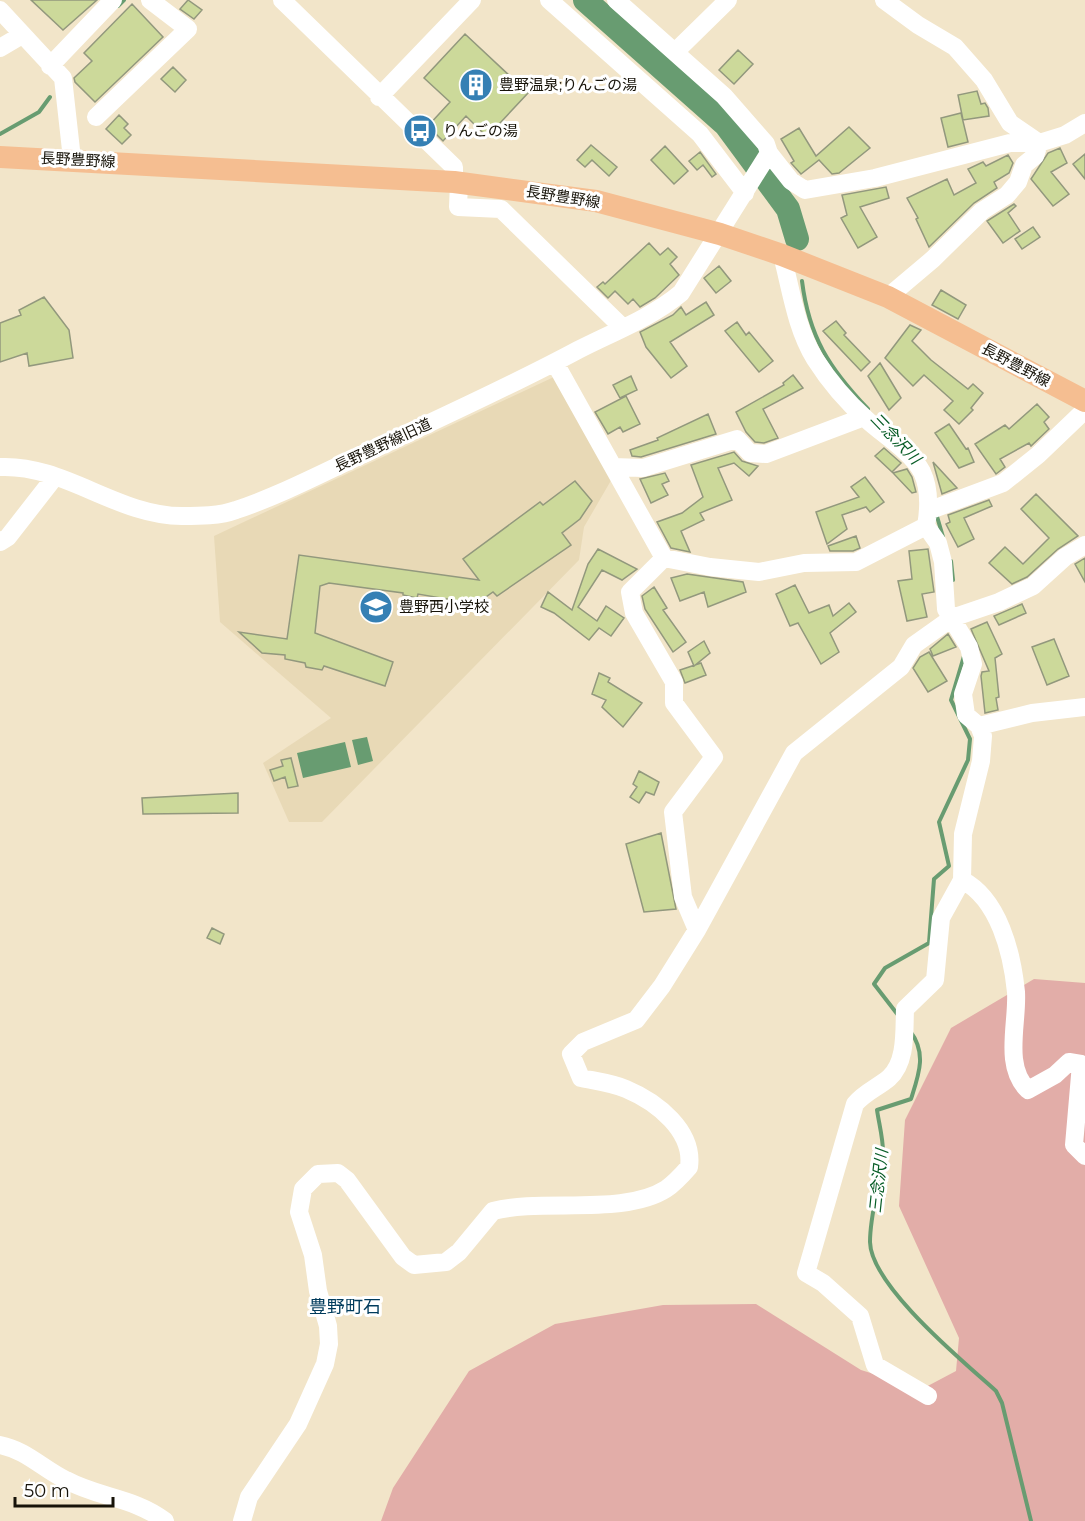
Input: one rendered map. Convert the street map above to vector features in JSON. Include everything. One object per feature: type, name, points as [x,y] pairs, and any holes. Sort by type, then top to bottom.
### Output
[{"type":"main road","name":"長野豊野線","points":[[0,157],[72,159],[456,182],[596,201],[720,234],[782,255],[888,297],[1085,402]]},
{"type":"street","points":[[50,66],[113,0]]},
{"type":"street","points":[[282,0],[454,167],[458,207],[501,209],[622,327]]},
{"type":"street","points":[[380,97],[472,0]]},
{"type":"street","points":[[549,0],[700,134],[748,188]]},
{"type":"street","points":[[616,0],[724,96],[766,144],[766,158],[804,190],[875,178],[1010,143],[1040,143],[1065,135],[1085,123]]},
{"type":"street","points":[[675,52],[728,0]]},
{"type":"street","points":[[884,0],[918,25],[955,47],[984,80],[1010,123],[1040,143]]},
{"type":"street","points":[[96,117],[189,28],[162,3]]},
{"type":"street","points":[[0,10],[63,78],[72,159]]},
{"type":"street","points":[[0,48],[22,35]]},
{"type":"street","points":[[888,297],[933,259],[982,211],[1007,195],[1018,182],[1024,165],[1035,156],[1040,143]]},
{"type":"street","name":"長野豊野線旧道","points":[[0,467],[40,471],[137,510],[155,514],[182,516],[234,511],[280,493],[555,363],[622,327],[660,310],[681,293],[766,158]]},
{"type":"street","points":[[782,255],[803,338],[830,380],[864,417],[921,471],[927,485],[931,514],[944,562],[946,609],[969,647],[973,664],[963,694],[966,715],[980,726],[983,736],[981,761],[963,834],[962,880],[941,918],[935,980],[905,1009],[902,1052],[898,1067],[891,1076],[864,1093],[855,1104],[806,1273],[824,1283],[860,1316],[875,1365],[928,1396]]},
{"type":"street","points":[[555,363],[664,558],[710,567],[759,572],[804,563],[856,562],[931,514],[1003,483],[1038,455],[1085,410]]},
{"type":"street","points":[[613,467],[643,468],[737,439],[750,453],[766,454],[864,417]]},
{"type":"street","points":[[0,542],[8,537],[54,478]]},
{"type":"street","points":[[242,1521],[249,1497],[274,1463],[317,1386],[327,1354],[328,1326],[318,1292],[313,1255],[299,1212],[303,1189],[318,1174],[338,1173],[347,1180],[403,1257],[414,1265],[446,1262],[459,1252],[493,1211],[514,1207],[636,1201],[665,1190],[689,1167],[691,1155],[680,1130],[667,1114],[627,1089],[581,1078],[571,1054],[583,1042],[636,1020],[663,986],[697,930],[794,753],[901,667],[914,645],[952,618],[999,602],[1032,586],[1065,557],[1085,545]]},
{"type":"street","points":[[664,558],[630,592],[634,613],[674,682],[674,703],[714,757],[673,812],[683,897],[697,930]]},
{"type":"street","points":[[980,726],[1032,713],[1085,707]]},
{"type":"street","points":[[962,880],[976,888],[994,912],[1005,945],[1016,992],[1014,1061],[1022,1084],[1028,1090],[1055,1075],[1069,1062],[1081,1064],[1074,1145],[1085,1156]]},
{"type":"street","points":[[0,1445],[25,1454],[65,1480],[124,1498],[165,1521]]},
{"type":"shaded area","name":"豊野西小学校","points":[[556,376],[613,477],[584,527],[579,560],[322,822],[289,822],[263,763],[331,718],[220,622],[214,536]]},
{"type":"shaded area","points":[[367,737],[373,761],[358,765],[352,740]]},
{"type":"shaded area","points":[[345,742],[351,767],[303,778],[297,753]]},
{"type":"shaded area","points":[[1034,979],[1085,983],[1085,1521],[381,1521],[393,1488],[469,1371],[555,1324],[663,1305],[756,1304],[861,1370],[922,1389],[956,1371],[959,1338],[899,1206],[905,1120],[951,1028]]},
{"type":"building","points":[[31,0],[97,0],[63,30]]},
{"type":"building","points":[[188,0],[202,10],[194,19],[180,9]]},
{"type":"building","points":[[132,4],[163,37],[95,102],[75,82],[74,78],[92,61],[84,53]]},
{"type":"building","name":"豊野温泉;りんごの湯","points":[[465,34],[528,93],[487,137],[466,116],[443,141],[428,126],[450,102],[424,78]]},
{"type":"building","points":[[738,50],[753,64],[734,84],[719,70]]},
{"type":"building","points":[[173,67],[186,80],[175,92],[161,79]]},
{"type":"building","points":[[977,91],[981,104],[985,103],[988,108],[989,116],[963,120],[958,95]]},
{"type":"building","points":[[961,113],[968,142],[948,147],[941,118]]},
{"type":"building","points":[[119,115],[128,124],[124,128],[131,135],[122,144],[106,129]]},
{"type":"building","points":[[849,127],[870,148],[839,173],[832,174],[819,160],[801,174],[791,163],[794,161],[781,139],[799,128],[816,156]]},
{"type":"building","points":[[591,145],[617,167],[609,176],[592,160],[585,167],[577,160]]},
{"type":"building","points":[[665,146],[688,171],[674,184],[651,160]]},
{"type":"building","points":[[1060,148],[1067,163],[1051,172],[1069,194],[1053,206],[1031,179],[1048,153]]},
{"type":"building","points":[[700,152],[716,174],[712,177],[703,165],[697,170],[689,161]]},
{"type":"building","points":[[1085,154],[1085,179],[1073,164]]},
{"type":"building","points":[[1008,155],[1013,163],[1009,173],[994,182],[997,188],[974,203],[929,247],[916,219],[918,218],[907,198],[947,179],[954,195],[976,183],[968,169],[983,162],[986,166]]},
{"type":"building","points":[[886,187],[889,198],[860,207],[877,237],[858,248],[841,218],[847,215],[842,195]]},
{"type":"building","points":[[1014,204],[1016,206],[1008,213],[1020,231],[1003,243],[987,221]]},
{"type":"building","points":[[1033,227],[1040,237],[1022,249],[1015,239]]},
{"type":"building","points":[[649,243],[660,255],[668,248],[677,257],[670,264],[679,275],[655,298],[640,307],[633,299],[628,304],[615,291],[608,298],[597,287],[603,282],[605,284]]},
{"type":"building","points":[[719,266],[731,281],[716,293],[704,278]]},
{"type":"building","points":[[941,290],[966,305],[958,319],[932,305]]},
{"type":"building","points":[[44,297],[69,330],[73,358],[29,366],[27,353],[0,362],[0,323],[21,315],[19,310]]},
{"type":"building","points":[[706,302],[714,315],[670,342],[687,366],[671,378],[646,347],[640,332],[673,315],[681,307],[686,315]]},
{"type":"building","points":[[836,321],[846,333],[844,335],[870,362],[861,371],[823,331]]},
{"type":"building","points":[[737,322],[746,335],[749,332],[773,361],[759,372],[725,331]]},
{"type":"building","points":[[910,325],[921,330],[912,341],[931,360],[968,389],[973,384],[983,393],[971,408],[973,410],[959,424],[944,410],[953,401],[924,375],[913,386],[885,358]]},
{"type":"building","points":[[880,363],[901,398],[889,410],[868,376]]},
{"type":"building","points":[[793,375],[803,388],[763,409],[778,438],[764,443],[755,442],[746,432],[736,412],[784,385],[783,383]]},
{"type":"building","points":[[631,376],[637,390],[620,398],[613,385]]},
{"type":"building","points":[[626,396],[640,424],[623,432],[620,427],[608,434],[595,412]]},
{"type":"building","points":[[1037,404],[1049,417],[1044,422],[1049,429],[1031,446],[1029,443],[1000,459],[1005,467],[996,474],[975,444],[1005,425],[1009,429]]},
{"type":"building","points":[[708,414],[716,434],[641,457],[632,456],[630,450],[658,440],[657,438]]},
{"type":"building","points":[[949,424],[966,449],[968,448],[974,462],[959,468],[935,433]]},
{"type":"building","points":[[884,448],[901,463],[892,472],[875,456]]},
{"type":"building","points":[[734,452],[742,461],[758,466],[749,476],[734,463],[718,468],[732,500],[700,513],[704,520],[681,531],[690,552],[671,548],[657,522],[682,513],[703,497],[691,465]]},
{"type":"building","points":[[933,462],[957,488],[942,494]]},
{"type":"building","points":[[907,469],[916,492],[912,493],[893,473]]},
{"type":"building","points":[[665,473],[669,481],[662,484],[668,495],[651,503],[640,479]]},
{"type":"building","points":[[865,477],[884,502],[870,512],[866,507],[842,515],[847,529],[827,544],[816,512],[859,497],[851,487]]},
{"type":"building","points":[[575,481],[592,501],[580,519],[562,533],[571,545],[497,596],[493,592],[476,604],[418,594],[417,598],[403,595],[403,593],[329,583],[320,586],[315,633],[393,662],[385,686],[324,666],[322,670],[306,667],[305,663],[285,659],[285,655],[262,653],[239,632],[287,639],[299,555],[479,580],[463,559],[540,502],[543,505]]},
{"type":"building","points":[[1036,494],[1078,536],[1058,549],[1027,577],[1012,584],[989,563],[1005,547],[1023,564],[1049,538],[1021,509]]},
{"type":"building","points":[[989,500],[992,506],[964,518],[974,539],[958,547],[946,524],[950,522],[948,515]]},
{"type":"building","points":[[856,536],[860,548],[853,551],[830,551],[828,546]]},
{"type":"building","points":[[598,549],[637,569],[622,580],[602,570],[578,607],[597,621],[606,606],[624,618],[611,636],[599,628],[589,640],[554,613],[541,607],[548,592],[572,610],[588,564]]},
{"type":"building","points":[[928,549],[934,592],[922,594],[927,617],[907,621],[898,581],[912,579],[909,551]]},
{"type":"building","points":[[1085,558],[1085,582],[1075,564]]},
{"type":"building","points":[[687,574],[743,582],[746,592],[708,607],[704,592],[680,601],[671,578]]},
{"type":"building","points":[[795,585],[809,613],[829,605],[833,616],[849,603],[856,612],[830,633],[839,652],[821,664],[798,623],[790,626],[776,594]]},
{"type":"building","points":[[654,587],[667,608],[663,610],[686,642],[673,652],[645,609],[642,596]]},
{"type":"building","points":[[1022,604],[1026,613],[999,625],[994,616]]},
{"type":"building","points":[[987,622],[1002,654],[995,658],[998,710],[985,713],[981,676],[982,672],[989,671],[971,629]]},
{"type":"building","points":[[948,634],[956,647],[933,656],[930,649]]},
{"type":"building","points":[[1054,639],[1069,676],[1047,685],[1032,647]]},
{"type":"building","points":[[704,641],[710,653],[694,666],[688,652]]},
{"type":"building","points":[[929,652],[947,681],[928,692],[913,668],[920,657]]},
{"type":"building","points":[[701,663],[706,675],[685,683],[680,670]]},
{"type":"building","points":[[599,673],[610,678],[608,682],[642,703],[623,727],[602,707],[606,700],[592,694]]},
{"type":"building","points":[[291,758],[298,786],[288,788],[285,777],[274,781],[270,770],[283,766],[281,760]]},
{"type":"building","points":[[639,771],[659,782],[654,795],[646,792],[639,803],[630,797],[637,787],[633,784]]},
{"type":"building","points":[[238,793],[238,813],[143,814],[142,798]]},
{"type":"building","points":[[661,833],[676,909],[644,912],[626,844]]},
{"type":"building","points":[[212,928],[224,934],[220,944],[207,938]]},
{"type":"waterway","points":[[118,6],[124,0]]},
{"type":"waterway","name":"三念沢川","points":[[585,0],[726,125],[788,209],[797,239]]},
{"type":"waterway","points":[[0,134],[39,112],[50,97]]},
{"type":"waterway","name":"三念沢川","points":[[802,281],[810,319],[823,351],[842,380],[868,409]]},
{"type":"waterway","name":"三念沢川","points":[[936,513],[943,537]]},
{"type":"waterway","name":"三念沢川","points":[[951,561],[953,580]]},
{"type":"waterway","name":"三念沢川","points":[[898,1015],[874,984],[885,968],[929,943],[934,879],[949,866],[939,822],[968,760],[970,739],[951,700],[964,656]]},
{"type":"waterway","name":"三念沢川","points":[[910,1031],[920,1056],[919,1072],[911,1099],[877,1110],[883,1151],[870,1231],[874,1260],[886,1280],[921,1322],[996,1391],[1002,1403],[1031,1521]]},
{"type":"place","name":"豊野温泉;りんごの湯","points":[[476,85]]},
{"type":"place","name":"りんごの湯","points":[[420,131]]},
{"type":"place","name":"豊野西小学校","points":[[376,607]]},
{"type":"district","name":"豊野町石","points":[[345,1307]]}]
